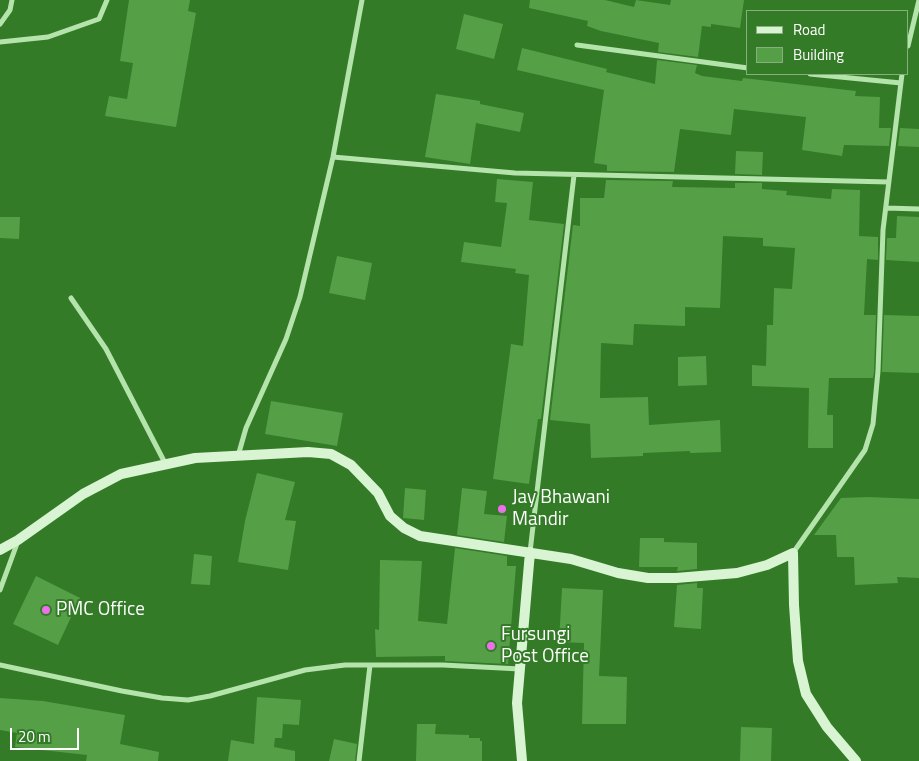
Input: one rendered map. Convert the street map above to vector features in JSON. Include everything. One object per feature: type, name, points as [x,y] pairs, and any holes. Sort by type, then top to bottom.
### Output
[{"type":"street","points":[[0,24],[10,10],[12,0]]},
{"type":"street","points":[[0,42],[48,36],[99,19],[107,0]]},
{"type":"street","points":[[238,457],[246,428],[293,321],[332,157],[362,0]]},
{"type":"street","points":[[909,41],[918,0]]},
{"type":"street","points":[[577,45],[746,68]]},
{"type":"street","points":[[820,75],[901,83]]},
{"type":"street","points":[[0,550],[18,540],[83,494],[121,474],[195,458],[308,452],[331,454],[351,464],[378,492],[390,516],[404,528],[420,536],[571,559],[618,573],[648,578],[676,578],[737,573],[766,565],[793,553],[865,450],[870,437],[878,371],[886,208],[902,75]]},
{"type":"street","points":[[332,157],[515,173],[889,182]]},
{"type":"street","points":[[522,761],[517,703],[530,552],[574,175]]},
{"type":"street","points":[[886,208],[919,209]]},
{"type":"street","points":[[71,298],[106,350],[165,463]]},
{"type":"street","points":[[0,590],[18,540]]},
{"type":"street","points":[[793,553],[798,661],[806,694],[827,727],[856,761]]},
{"type":"street","points":[[0,665],[122,691],[162,698],[188,700],[305,670],[345,665],[443,665],[520,668]]},
{"type":"street","points":[[359,761],[370,665]]},
{"type":"building","points":[[129,0],[190,0],[188,11],[196,13],[176,127],[105,116],[109,96],[127,99],[133,63],[120,61]]},
{"type":"building","points":[[530,0],[605,0],[634,7],[636,0],[670,5],[671,0],[744,0],[740,28],[711,24],[711,27],[702,26],[698,57],[658,52],[659,43],[601,31],[587,26],[588,21],[529,8]]},
{"type":"building","points":[[464,14],[503,24],[494,59],[456,49]]},
{"type":"building","points":[[522,48],[607,69],[606,72],[655,84],[657,60],[697,65],[695,73],[702,76],[742,81],[743,78],[856,91],[855,96],[880,97],[879,128],[891,128],[889,146],[844,145],[842,156],[802,150],[806,117],[734,109],[731,135],[680,129],[674,172],[607,171],[607,165],[594,163],[604,90],[517,70]]},
{"type":"building","points":[[436,94],[480,101],[480,104],[524,113],[520,132],[476,123],[470,164],[425,157]]},
{"type":"building","points":[[900,128],[919,129],[919,147],[898,146]]},
{"type":"building","points":[[736,151],[763,152],[762,175],[735,174]]},
{"type":"building","points":[[497,179],[533,182],[529,220],[564,224],[541,419],[538,419],[529,484],[493,479],[511,344],[523,346],[529,275],[515,273],[516,269],[461,262],[464,242],[501,247],[507,203],[495,202]]},
{"type":"building","points":[[606,180],[673,181],[672,187],[735,188],[735,183],[762,183],[762,189],[787,191],[786,195],[831,199],[832,189],[860,190],[859,236],[878,237],[878,260],[867,259],[864,315],[876,315],[874,372],[873,378],[829,378],[827,415],[833,415],[833,448],[808,448],[809,388],[752,386],[752,365],[766,366],[767,325],[773,325],[774,288],[792,289],[795,248],[763,246],[763,238],[723,236],[720,308],[685,307],[685,326],[634,324],[633,345],[601,343],[600,398],[648,397],[649,425],[720,420],[721,452],[643,453],[643,456],[591,458],[590,424],[550,420],[573,225],[580,226],[580,198],[604,198]]},
{"type":"building","points":[[897,216],[919,217],[919,262],[886,260],[887,238],[896,238]]},
{"type":"building","points":[[0,217],[20,217],[19,239],[0,238]]},
{"type":"building","points":[[337,256],[372,263],[365,300],[329,293]]},
{"type":"building","points":[[884,315],[919,316],[919,373],[882,372]]},
{"type":"building","points":[[706,356],[707,385],[678,386],[678,357]]},
{"type":"building","points":[[271,401],[343,413],[337,446],[265,434]]},
{"type":"building","points":[[257,473],[295,482],[285,520],[296,521],[288,570],[238,562],[245,521]]},
{"type":"building","points":[[405,488],[426,490],[424,520],[403,518]]},
{"type":"building","points":[[462,488],[487,491],[484,514],[507,516],[504,542],[457,535]]},
{"type":"building","points":[[841,498],[919,499],[919,578],[897,577],[898,583],[855,585],[854,557],[837,557],[836,535],[814,535]]},
{"type":"building","points":[[640,538],[664,538],[664,542],[697,543],[697,569],[677,571],[678,567],[639,567]]},
{"type":"building","points":[[455,548],[507,556],[507,566],[516,566],[508,664],[445,661],[445,656],[376,657],[375,629],[379,630],[380,560],[422,561],[418,621],[447,624]]},
{"type":"building","points":[[194,554],[212,556],[210,585],[191,584]]},
{"type":"building","points":[[36,576],[80,598],[58,645],[13,624]]},
{"type":"building","points":[[697,583],[697,588],[703,588],[701,629],[674,627],[677,585]]},
{"type":"building","points":[[562,588],[603,590],[599,676],[627,677],[626,724],[582,724],[584,643],[559,642]]},
{"type":"building","points":[[257,697],[301,700],[299,725],[283,724],[282,738],[275,738],[274,747],[295,751],[295,761],[228,761],[231,740],[254,744]]},
{"type":"building","points":[[0,698],[43,701],[125,715],[120,744],[159,752],[158,761],[86,761],[87,755],[15,747],[17,733],[0,730]]},
{"type":"building","points":[[417,724],[436,724],[435,734],[469,735],[469,738],[480,738],[480,741],[482,741],[482,761],[416,761]]},
{"type":"building","points":[[741,727],[772,728],[771,761],[740,761]]},
{"type":"building","points":[[334,739],[357,744],[355,761],[329,761]]},
{"type":"place","name":"Jay Bhawani Mandir","points":[[502,509]]},
{"type":"place","name":"PMC Office","points":[[46,610]]},
{"type":"place","name":"Fursungi Post Office","points":[[491,646]]}]
